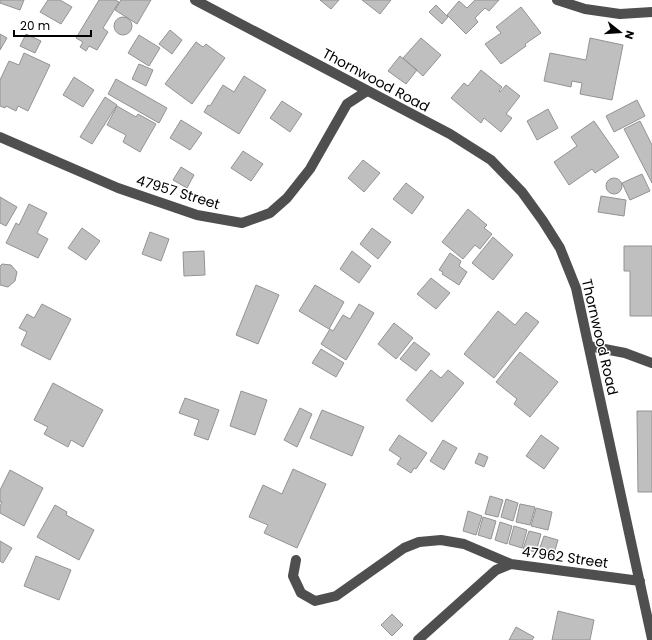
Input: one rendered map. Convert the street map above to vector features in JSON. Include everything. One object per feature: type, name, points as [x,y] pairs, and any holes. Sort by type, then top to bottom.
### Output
[{"type":"street","name":"Thornwood Road","points":[[195,0],[450,134],[491,160],[522,192],[543,221],[560,248],[576,288],[652,639]]},
{"type":"street","points":[[558,0],[585,9],[620,14],[652,12]]},
{"type":"street","name":"47957 Street","points":[[0,137],[118,188],[197,215],[242,223],[270,213],[287,198],[310,168],[347,104],[367,91]]},
{"type":"street","points":[[589,346],[625,353],[652,363]]},
{"type":"street","points":[[296,560],[293,576],[301,593],[315,601],[336,596],[404,548],[419,542],[440,540],[464,544],[511,564]]},
{"type":"street","name":"47962 Street","points":[[418,640],[496,570],[511,564],[640,581]]},
{"type":"building","points":[[0,0],[24,0],[20,10],[0,3]]},
{"type":"building","points":[[48,0],[60,0],[72,7],[61,24],[40,12]]},
{"type":"building","points":[[99,0],[115,0],[119,2],[103,28],[108,32],[97,50],[89,46],[86,51],[80,47],[83,42],[76,38]]},
{"type":"building","points":[[121,0],[151,0],[137,24],[115,10]]},
{"type":"building","points":[[320,0],[339,0],[331,9]]},
{"type":"building","points":[[362,0],[391,0],[380,14]]},
{"type":"building","points":[[475,0],[499,0],[489,11],[485,8],[475,18],[478,22],[466,34],[447,15],[459,1],[467,8]]},
{"type":"building","points":[[436,5],[448,17],[442,24],[429,12]]},
{"type":"building","points":[[521,7],[541,33],[501,64],[485,44],[501,33],[496,27]]},
{"type":"building","points":[[123,17],[129,20],[132,26],[129,32],[123,35],[117,32],[114,26],[117,20]]},
{"type":"building","points":[[170,30],[182,40],[172,54],[159,44]]},
{"type":"building","points":[[0,34],[7,38],[0,50]]},
{"type":"building","points":[[26,34],[41,41],[35,53],[20,46]]},
{"type":"building","points":[[139,35],[160,48],[149,66],[128,53]]},
{"type":"building","points":[[421,38],[441,55],[423,76],[403,58]]},
{"type":"building","points":[[590,38],[623,45],[612,100],[580,94],[582,83],[572,81],[571,87],[544,81],[550,53],[586,60]]},
{"type":"building","points":[[196,42],[203,47],[206,44],[225,58],[192,104],[165,84]]},
{"type":"building","points":[[24,53],[50,65],[28,111],[18,106],[16,111],[6,106],[5,108],[0,106],[0,80],[9,61],[19,65]]},
{"type":"building","points":[[400,56],[417,70],[406,84],[388,71]]},
{"type":"building","points":[[139,64],[153,70],[146,86],[132,79]]},
{"type":"building","points":[[481,70],[502,87],[499,91],[500,92],[506,85],[520,96],[506,114],[512,118],[501,132],[484,118],[481,123],[451,98],[464,83],[468,86]]},
{"type":"building","points":[[244,76],[266,90],[239,134],[204,112],[208,105],[210,106],[223,85],[234,92]]},
{"type":"building","points":[[74,77],[94,90],[83,107],[63,95]]},
{"type":"building","points":[[116,79],[167,108],[159,123],[108,94]]},
{"type":"building","points":[[105,97],[117,105],[92,144],[80,137]]},
{"type":"building","points":[[637,100],[645,116],[614,132],[606,116]]},
{"type":"building","points":[[282,101],[302,114],[290,132],[270,118]]},
{"type":"building","points":[[117,106],[136,117],[138,114],[156,124],[140,152],[123,142],[126,135],[107,125]]},
{"type":"building","points":[[548,109],[558,128],[537,140],[527,121]]},
{"type":"building","points":[[181,120],[202,133],[190,150],[170,138]]},
{"type":"building","points":[[594,121],[619,157],[595,173],[592,169],[569,185],[554,162],[577,146],[571,137]]},
{"type":"building","points":[[640,121],[652,145],[652,183],[624,129]]},
{"type":"building","points":[[243,151],[263,164],[251,181],[231,168]]},
{"type":"building","points":[[363,160],[380,173],[364,192],[348,178]]},
{"type":"building","points":[[181,167],[194,175],[187,188],[173,180]]},
{"type":"building","points":[[642,174],[650,191],[630,200],[622,183]]},
{"type":"building","points":[[614,178],[620,180],[622,186],[620,192],[614,194],[608,192],[606,186],[608,180]]},
{"type":"building","points":[[406,183],[424,197],[412,214],[393,199]]},
{"type":"building","points":[[601,196],[626,200],[624,216],[598,212]]},
{"type":"building","points":[[0,197],[17,207],[6,226],[0,223]]},
{"type":"building","points":[[29,204],[47,213],[37,233],[48,239],[38,258],[6,243],[16,223],[19,225]]},
{"type":"building","points":[[468,209],[487,225],[484,228],[492,234],[480,249],[475,245],[463,259],[442,242]]},
{"type":"building","points":[[82,228],[100,241],[86,260],[68,248]]},
{"type":"building","points":[[372,228],[391,242],[378,259],[360,244]]},
{"type":"building","points":[[150,232],[169,239],[161,261],[142,254]]},
{"type":"building","points":[[493,237],[513,255],[493,280],[472,263]]},
{"type":"building","points":[[624,246],[652,246],[652,316],[630,316],[630,271],[624,271]]},
{"type":"building","points":[[204,251],[205,275],[184,276],[183,252]]},
{"type":"building","points":[[352,251],[371,266],[359,283],[340,269]]},
{"type":"building","points":[[450,253],[461,261],[459,266],[467,272],[459,285],[442,274],[443,272],[439,270]]},
{"type":"building","points":[[2,264],[11,265],[17,272],[15,281],[8,287],[0,285],[0,266]]},
{"type":"building","points":[[431,278],[450,293],[436,309],[417,294]]},
{"type":"building","points":[[256,285],[279,295],[258,344],[236,335]]},
{"type":"building","points":[[315,285],[344,302],[329,329],[299,311]]},
{"type":"building","points":[[42,304],[71,319],[50,360],[21,345],[27,332],[19,328],[27,314],[34,318]]},
{"type":"building","points":[[359,304],[374,313],[346,360],[321,344],[330,329],[333,331],[343,315],[350,319]]},
{"type":"building","points":[[498,311],[515,325],[526,312],[539,322],[494,378],[464,354]]},
{"type":"building","points":[[394,323],[413,338],[396,359],[378,344]]},
{"type":"building","points":[[414,342],[430,354],[416,371],[400,359]]},
{"type":"building","points":[[321,349],[344,363],[336,377],[312,363]]},
{"type":"building","points":[[520,352],[558,382],[530,417],[514,404],[517,399],[496,382]]},
{"type":"building","points":[[431,370],[441,378],[448,370],[464,383],[432,422],[406,400]]},
{"type":"building","points":[[53,383],[103,410],[83,447],[71,440],[68,447],[44,434],[48,427],[34,420]]},
{"type":"building","points":[[241,391],[267,400],[255,435],[230,426]]},
{"type":"building","points":[[185,398],[219,410],[208,440],[194,435],[199,420],[179,413]]},
{"type":"building","points":[[300,408],[312,414],[297,447],[284,440]]},
{"type":"building","points":[[322,410],[364,427],[352,456],[310,438]]},
{"type":"building","points":[[637,411],[652,411],[652,492],[638,492]]},
{"type":"building","points":[[399,435],[427,453],[416,469],[414,468],[411,473],[397,464],[401,458],[389,450]]},
{"type":"building","points":[[541,435],[559,448],[544,469],[526,456]]},
{"type":"building","points":[[443,440],[457,448],[444,470],[430,461]]},
{"type":"building","points":[[479,453],[488,457],[484,467],[475,463]]},
{"type":"building","points":[[293,469],[326,484],[297,548],[264,533],[268,525],[249,517],[263,485],[282,494]]},
{"type":"building","points":[[10,470],[43,488],[24,526],[0,513],[0,506],[2,502],[0,502],[0,490]]},
{"type":"building","points":[[490,496],[503,500],[498,517],[485,514]]},
{"type":"building","points":[[506,499],[518,503],[513,521],[501,517]]},
{"type":"building","points":[[520,504],[535,507],[530,525],[516,522]]},
{"type":"building","points":[[55,505],[67,512],[66,515],[94,530],[79,560],[37,537]]},
{"type":"building","points":[[536,508],[552,512],[548,530],[531,526]]},
{"type":"building","points":[[468,511],[482,516],[476,535],[463,531]]},
{"type":"building","points":[[483,517],[496,521],[491,539],[478,535]]},
{"type":"building","points":[[500,522],[512,526],[507,544],[495,540]]},
{"type":"building","points":[[514,526],[527,530],[522,548],[509,544]]},
{"type":"building","points":[[529,531],[541,534],[536,552],[523,549]]},
{"type":"building","points":[[544,536],[558,540],[553,557],[538,553]]},
{"type":"building","points":[[0,541],[12,548],[3,563],[0,561]]},
{"type":"building","points":[[36,556],[71,570],[59,600],[24,586]]},
{"type":"building","points":[[558,611],[594,620],[590,640],[552,640]]},
{"type":"building","points":[[392,614],[403,625],[392,636],[381,625]]},
{"type":"building","points":[[516,627],[534,637],[532,640],[509,640]]}]
